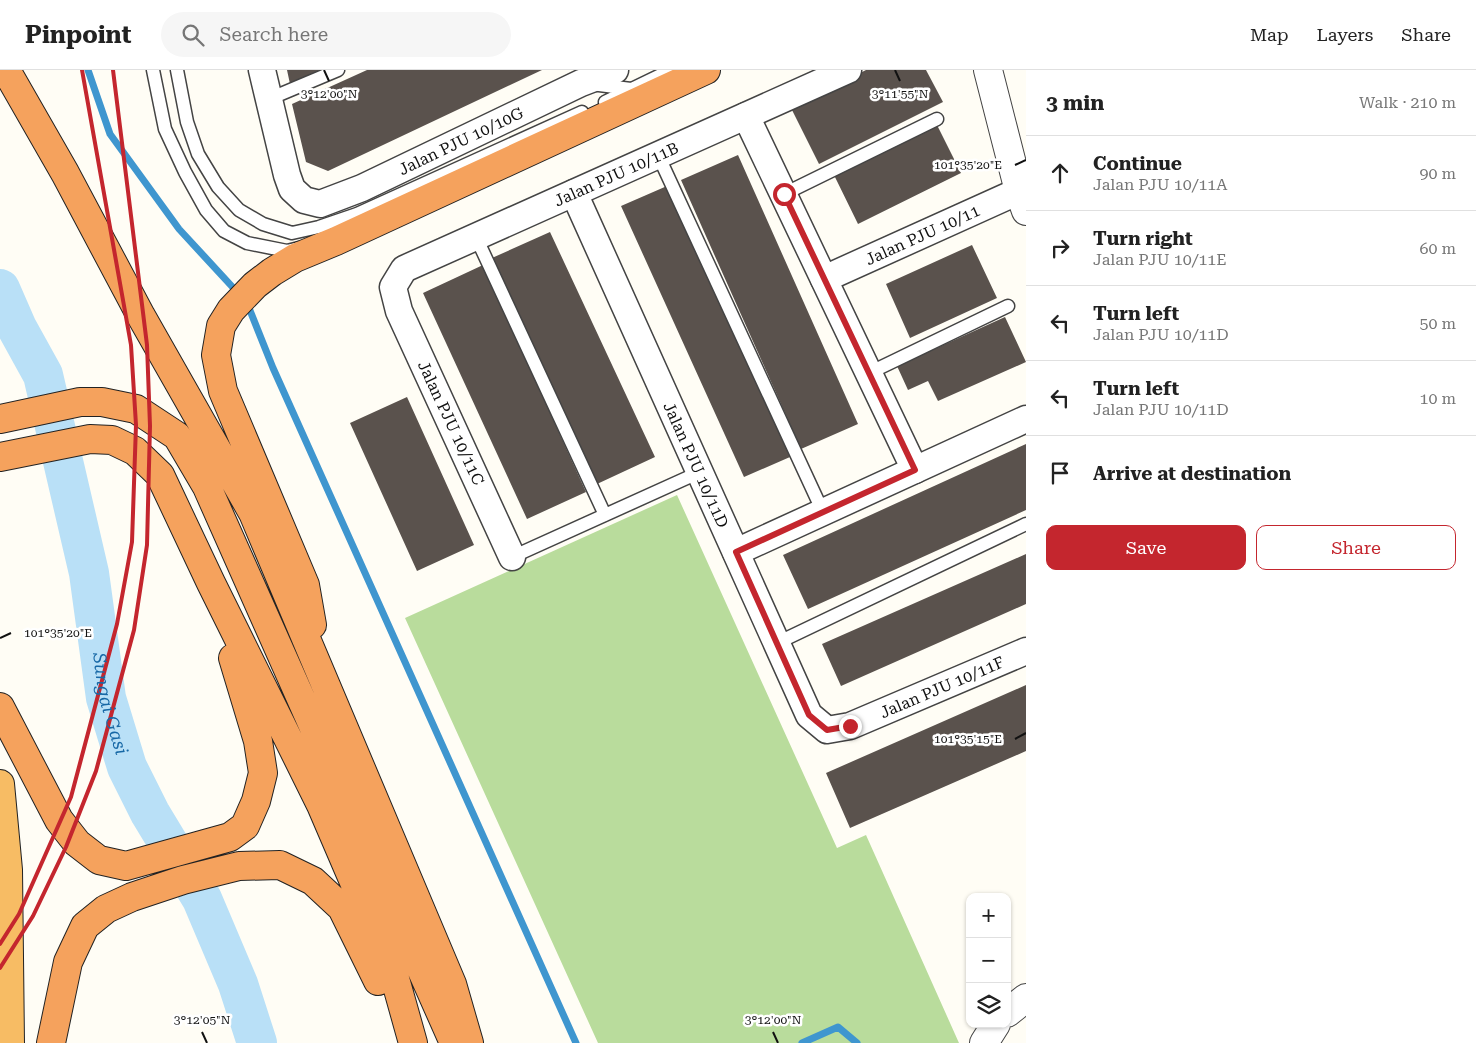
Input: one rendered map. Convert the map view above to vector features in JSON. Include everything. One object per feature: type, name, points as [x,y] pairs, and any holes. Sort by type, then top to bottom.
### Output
[{"type":"highway","points":[[6,70],[65,173],[141,316],[253,513],[452,984],[469,1043]]},
{"type":"highway","points":[[320,671],[306,585],[223,391],[216,355],[222,326],[231,310],[255,285],[295,258],[336,241],[706,70]]},
{"type":"highway","points":[[0,419],[80,402],[102,402],[136,409],[177,436],[207,487],[454,1043]]},
{"type":"highway","points":[[0,457],[90,438],[112,440],[135,451],[160,475],[211,584],[321,804],[394,975],[413,1043]]},
{"type":"highway","points":[[0,707],[59,820],[77,843],[99,860],[126,866],[230,837],[244,826],[256,802],[263,773],[258,741],[211,584]]},
{"type":"highway","points":[[0,784],[8,870],[10,1043]]},
{"type":"highway","points":[[51,1043],[68,962],[85,926],[106,909],[132,897],[183,880],[239,866],[280,866],[313,881],[342,908],[409,1043]]},
{"type":"street","points":[[262,70],[269,99]]},
{"type":"street","name":"Jalan PJU 10/11B","points":[[393,287],[404,269],[848,70]]},
{"type":"street","points":[[988,70],[1022,201]]},
{"type":"street","name":"Jalan PJU 10/10G","points":[[269,99],[286,175],[292,189],[304,200],[320,204],[362,188],[581,83],[623,80]]},
{"type":"street","points":[[746,116],[915,470]]},
{"type":"street","name":"Jalan PJU 10/11D","points":[[574,193],[809,715],[827,730]]},
{"type":"street","name":"Jalan PJU 10/11","points":[[824,279],[1022,201]]},
{"type":"street","name":"Jalan PJU 10/11C","points":[[393,287],[399,310],[512,557]]},
{"type":"street","points":[[736,552],[1026,419]]},
{"type":"street","name":"Jalan PJU 10/11F","points":[[827,730],[850,726],[1026,650]]},
{"type":"street","points":[[1011,1010],[1026,998]]},
{"type":"street","points":[[984,1043],[993,1028]]},
{"type":"lane","points":[[153,70],[165,129],[185,172],[206,210],[224,231],[247,243],[287,250],[336,241]]},
{"type":"lane","points":[[177,70],[187,122],[198,154],[218,187],[239,210],[263,224],[292,233],[319,227],[357,214],[623,80],[671,70]]},
{"type":"lane","points":[[269,99],[338,70]]},
{"type":"lane","points":[[784,194],[937,119]]},
{"type":"lane","points":[[658,155],[823,512]]},
{"type":"lane","points":[[476,237],[604,515]]},
{"type":"lane","points":[[869,372],[1008,306]]},
{"type":"lane","points":[[512,557],[700,472]]},
{"type":"lane","points":[[777,643],[1026,524]]},
{"type":"green space","points":[[677,495],[837,848],[866,835],[959,1043],[598,1043],[405,618]]},
{"type":"building","points":[[287,70],[320,70],[290,84]]},
{"type":"building","points":[[367,70],[542,70],[328,171],[306,162],[292,104]]},
{"type":"building","points":[[866,70],[926,70],[943,102],[819,164],[791,108]]},
{"type":"building","points":[[936,123],[961,173],[858,224],[833,173]]},
{"type":"building","points":[[738,155],[858,424],[801,449],[681,180]]},
{"type":"building","points":[[667,186],[790,457],[744,477],[621,206]]},
{"type":"building","points":[[550,232],[655,457],[597,484],[492,258]]},
{"type":"building","points":[[972,245],[997,298],[910,338],[886,284]]},
{"type":"building","points":[[483,265],[586,492],[527,519],[423,293]]},
{"type":"building","points":[[1005,317],[1026,362],[938,401],[928,381],[908,390],[897,366]]},
{"type":"building","points":[[407,397],[474,545],[417,571],[350,423]]},
{"type":"building","points":[[1026,444],[1026,510],[808,609],[783,555]]},
{"type":"building","points":[[1026,554],[1026,604],[841,686],[822,644]]},
{"type":"building","points":[[1026,685],[1026,751],[850,828],[826,773]]},
{"type":"waterway","points":[[88,70],[110,134],[179,229],[238,293]]},
{"type":"waterway","name":"Sungai Gasi","points":[[0,289],[17,328],[43,375],[89,573],[106,698],[127,767],[150,813],[202,899],[238,984],[257,1043]]},
{"type":"waterway","points":[[247,303],[273,368],[576,1043]]},
{"type":"waterway","points":[[802,1043],[838,1027],[857,1043]]},
{"type":"railway","points":[[0,944],[19,914],[71,797],[117,624],[132,542],[136,425],[131,345],[82,70]]},
{"type":"railway","points":[[0,968],[33,916],[66,847],[96,771],[134,630],[147,545],[150,426],[147,345],[113,70]]},
{"type":"route","points":[[784,194],[915,470],[736,552],[809,715],[827,730],[850,726]]}]
